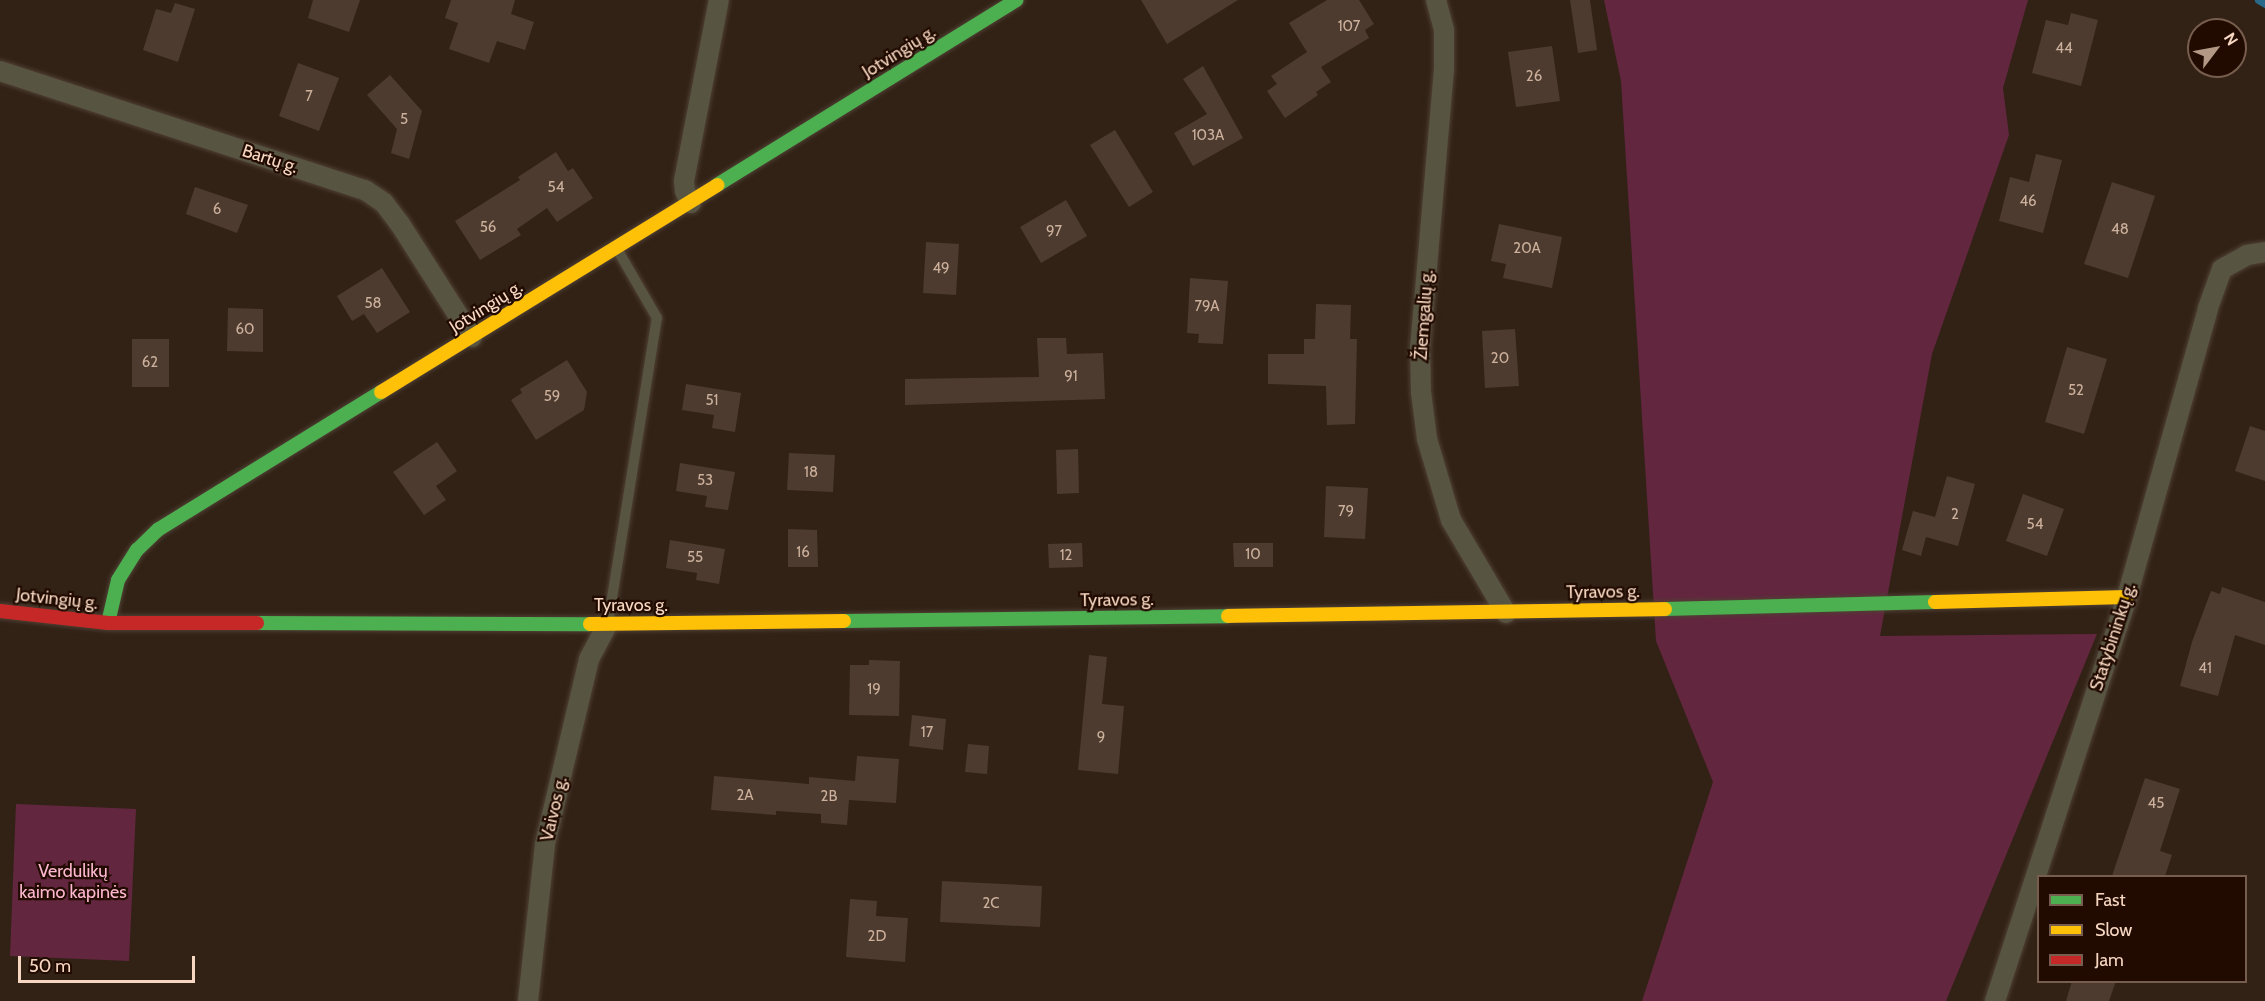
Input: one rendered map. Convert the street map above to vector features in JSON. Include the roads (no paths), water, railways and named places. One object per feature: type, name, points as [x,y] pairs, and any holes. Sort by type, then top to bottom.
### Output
[{"type":"street","points":[[691,202],[685,191],[684,181],[718,0]]},
{"type":"street","name":"Jotvingių g.","points":[[0,611],[108,623],[118,580],[137,550],[159,529],[1017,0]]},
{"type":"street","name":"Žiemgalių g.","points":[[1436,0],[1444,30],[1444,69],[1420,348],[1421,392],[1427,440],[1451,520],[1506,613]]},
{"type":"street","name":"Bartų g.","points":[[0,71],[365,190],[384,202],[472,337]]},
{"type":"street","name":"Statybininkų g.","points":[[1995,1001],[2127,597],[2208,308],[2222,269],[2247,255],[2265,252]]},
{"type":"street","name":"Tyravos g.","points":[[108,623],[608,624],[1506,613],[2127,597]]},
{"type":"street","name":"Vaivos g.","points":[[528,1001],[545,844],[589,659],[608,624]]},
{"type":"lane","points":[[608,624],[657,318],[617,248]]},
{"type":"waterway","points":[[2258,0],[2265,4]]},
{"type":"park label","name":"Verdulikų kaimo kapinės","points":[[73,882]]}]
